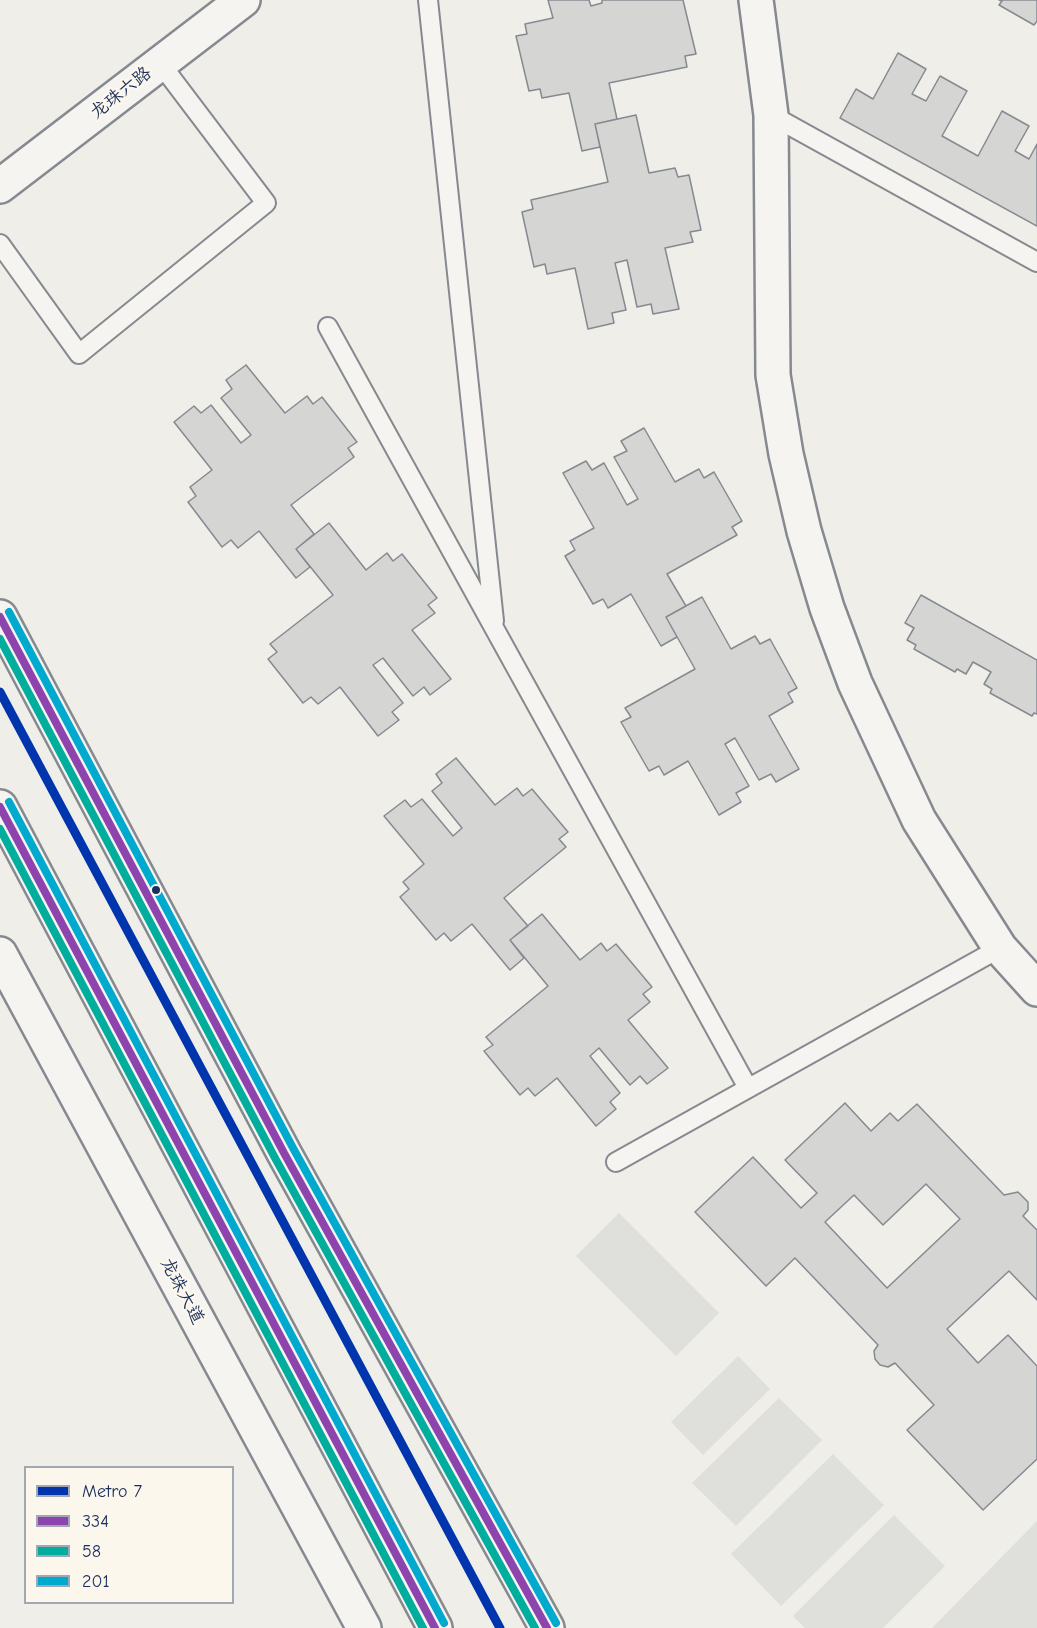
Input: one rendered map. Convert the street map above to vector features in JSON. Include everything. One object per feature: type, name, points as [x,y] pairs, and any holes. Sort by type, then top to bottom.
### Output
[{"type":"main road","name":"龙珠六路","points":[[0,186],[243,0]]},
{"type":"main road","points":[[756,0],[771,115],[773,375],[786,454],[804,531],[831,619],[855,683],[885,752],[919,820],[1000,948],[1037,989]]},
{"type":"main road","points":[[0,617],[279,1142],[548,1628]]},
{"type":"main road","points":[[1,819],[435,1628]]},
{"type":"main road","name":"龙珠大道","points":[[0,954],[364,1628]]},
{"type":"lane","points":[[428,0],[495,629]]},
{"type":"lane","points":[[0,244],[79,354],[266,203],[160,63]]},
{"type":"lane","points":[[771,115],[1037,262]]},
{"type":"lane","points":[[328,327],[748,1088]]},
{"type":"lane","points":[[616,1162],[1000,948]]},
{"type":"shaded area","points":[[619,1213],[719,1313],[676,1356],[576,1256]]},
{"type":"shaded area","points":[[738,1356],[770,1389],[703,1455],[671,1422]]},
{"type":"shaded area","points":[[779,1398],[822,1440],[736,1526],[692,1483]]},
{"type":"shaded area","points":[[833,1454],[884,1505],[781,1606],[731,1554]]},
{"type":"shaded area","points":[[894,1515],[945,1566],[883,1628],[805,1628],[793,1616]]},
{"type":"shaded area","points":[[1037,1521],[1037,1628],[932,1628]]},
{"type":"building","points":[[548,0],[589,0],[591,6],[602,3],[602,0],[683,0],[696,54],[685,56],[687,67],[609,83],[617,119],[595,124],[600,147],[582,151],[569,93],[542,98],[540,89],[529,91],[516,36],[527,34],[525,24],[553,18]]},
{"type":"building","points":[[999,0],[1037,0],[1037,21],[1034,25],[999,5],[1002,1]]},
{"type":"building","points":[[898,53],[926,69],[912,94],[926,101],[940,76],[967,91],[942,136],[978,156],[1002,111],[1029,126],[1015,151],[1029,159],[1037,144],[1037,226],[840,118],[856,89],[873,99]]},
{"type":"building","points":[[636,115],[649,173],[675,168],[678,177],[689,175],[701,230],[690,232],[693,242],[665,248],[679,309],[653,314],[651,304],[637,307],[627,260],[615,263],[626,310],[612,313],[614,323],[588,329],[575,268],[547,274],[545,264],[534,267],[522,212],[533,209],[531,200],[608,182],[595,124]]},
{"type":"building","points":[[246,365],[285,413],[307,396],[313,404],[322,397],[357,442],[348,448],[354,457],[291,505],[314,534],[296,549],[310,567],[296,578],[259,531],[238,548],[231,540],[222,547],[188,502],[196,496],[190,487],[212,470],[174,422],[194,406],[201,413],[211,405],[241,443],[251,435],[221,398],[232,389],[226,380]]},
{"type":"building","points":[[644,428],[675,482],[699,469],[704,478],[714,472],[742,521],[732,527],[737,535],[667,574],[686,606],[666,617],[677,637],[661,646],[631,594],[608,608],[603,599],[593,604],[565,556],[575,550],[570,541],[594,528],[563,473],[586,461],[592,470],[604,463],[627,505],[638,499],[614,457],[627,451],[621,441]]},
{"type":"building","points":[[329,523],[366,570],[387,553],[393,561],[402,554],[437,598],[428,605],[435,613],[412,630],[451,679],[430,695],[424,687],[413,696],[383,658],[373,665],[403,703],[392,712],[399,720],[378,736],[340,687],[318,704],[311,697],[303,703],[268,659],[277,652],[270,644],[333,595],[296,549]]},
{"type":"building","points":[[921,595],[1037,660],[1037,714],[1034,713],[1032,716],[990,693],[992,689],[984,684],[991,672],[973,662],[966,674],[957,669],[955,672],[914,649],[916,645],[907,640],[914,628],[905,623]]},
{"type":"building","points":[[702,597],[731,649],[755,636],[760,644],[770,639],[797,688],[788,693],[793,702],[769,716],[799,769],[776,782],[771,774],[759,780],[735,738],[725,744],[749,786],[736,793],[741,802],[719,815],[688,761],[664,775],[659,766],[649,771],[621,722],[631,717],[625,708],[695,669],[666,617]]},
{"type":"building","points":[[456,758],[495,805],[517,788],[523,796],[532,789],[568,832],[559,839],[566,847],[504,898],[528,926],[510,940],[524,958],[510,970],[472,924],[451,941],[444,933],[436,940],[400,897],[409,889],[403,882],[424,864],[384,816],[405,800],[411,807],[422,799],[453,836],[462,828],[432,791],[442,783],[436,774]]},
{"type":"building","points":[[542,914],[580,960],[601,943],[607,951],[616,944],[652,987],[643,994],[650,1002],[628,1020],[668,1068],[647,1084],[640,1076],[630,1085],[599,1048],[590,1056],[620,1093],[610,1102],[616,1109],[596,1126],[557,1078],[535,1096],[528,1088],[520,1095],[484,1051],[493,1045],[486,1037],[548,986],[510,940]]},
{"type":"building","points":[[845,1103],[871,1131],[890,1113],[898,1121],[917,1104],[1004,1195],[1018,1192],[1028,1202],[1028,1210],[1023,1216],[1037,1230],[1037,1300],[1009,1271],[947,1329],[978,1363],[1008,1335],[1037,1366],[1037,1459],[983,1510],[907,1430],[934,1405],[895,1363],[888,1367],[880,1365],[875,1359],[874,1351],[878,1345],[795,1258],[766,1286],[695,1212],[753,1157],[801,1208],[817,1193],[785,1160]],"holes":[[[926,1184],[960,1219],[887,1288],[825,1222],[854,1195],[883,1225]]]},
{"type":"metro line","name":"7","points":[[0,692],[500,1628]]},
{"type":"transit line","name":"201","points":[[9,612],[293,1148],[556,1623]]},
{"type":"transit line","name":"334","points":[[0,617],[284,1153],[547,1628]]},
{"type":"transit line","name":"58","points":[[0,639],[275,1158],[535,1628]]},
{"type":"transit line","name":"201","points":[[9,802],[444,1623]]},
{"type":"transit line","name":"334","points":[[0,807],[435,1628]]},
{"type":"transit line","name":"58","points":[[0,829],[423,1628]]}]
